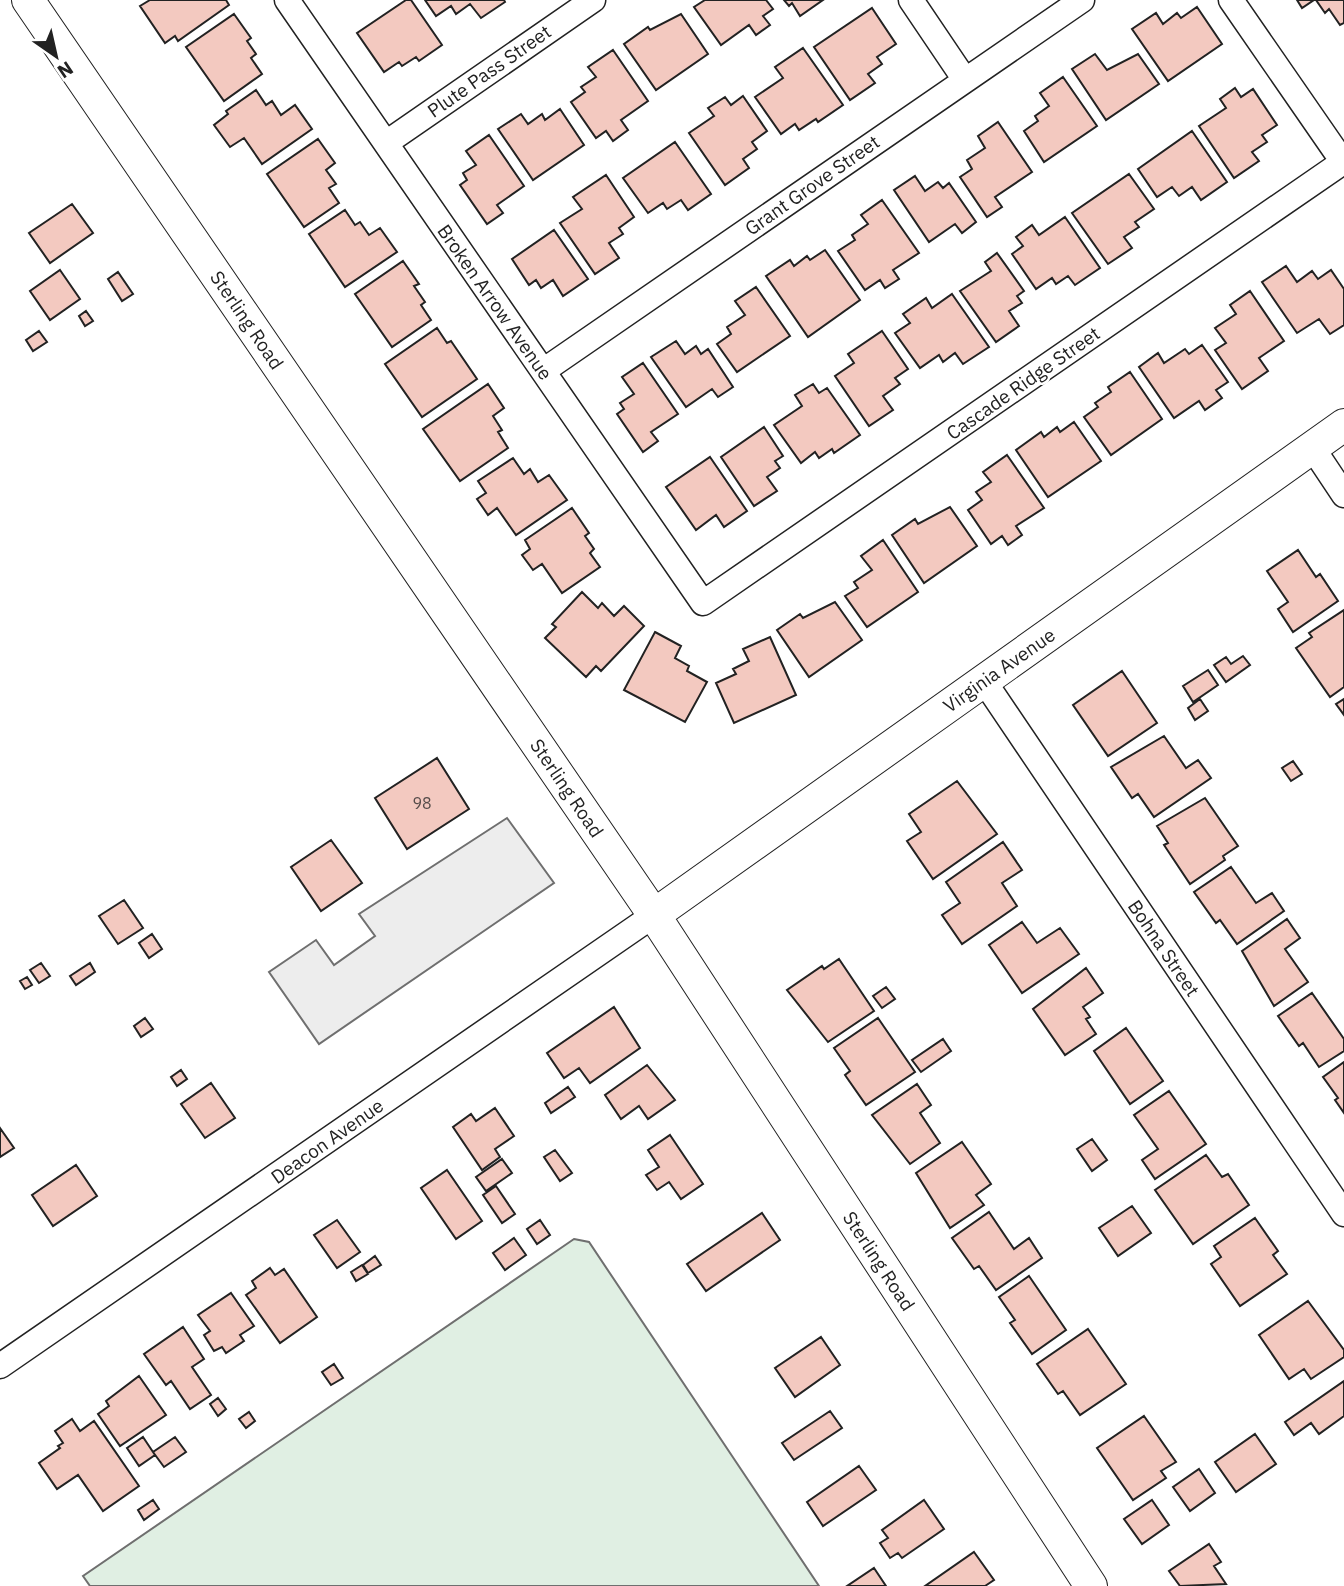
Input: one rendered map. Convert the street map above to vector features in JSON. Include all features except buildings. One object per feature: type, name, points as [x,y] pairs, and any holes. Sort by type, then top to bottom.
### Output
[{"type":"street","name":"Sterling Road","points":[[27,0],[654,915],[1091,1586]]},
{"type":"street","name":"Broken Arrow Avenue","points":[[287,0],[703,603]]},
{"type":"street","name":"Plute Pass Street","points":[[386,143],[593,0]]},
{"type":"street","points":[[911,0],[965,80]]},
{"type":"street","name":"Grant Grove Street","points":[[542,371],[1082,0]]},
{"type":"street","points":[[1231,0],[1343,162]]},
{"type":"street","name":"Cascade Ridge Street","points":[[703,603],[1343,162]]},
{"type":"street","name":"Virginia Avenue","points":[[654,915],[1344,425]]},
{"type":"street","points":[[1312,447],[1344,495]]},
{"type":"street","name":"Bohna Street","points":[[984,681],[1344,1214]]},
{"type":"street","name":"Deacon Avenue","points":[[0,1366],[654,915]]},
{"type":"green space","points":[[574,1239],[589,1242],[819,1586],[90,1586],[83,1576]]},
{"type":"shaded area","points":[[507,818],[554,883],[319,1044],[269,972],[316,940],[334,965],[375,936],[359,914]]}]
